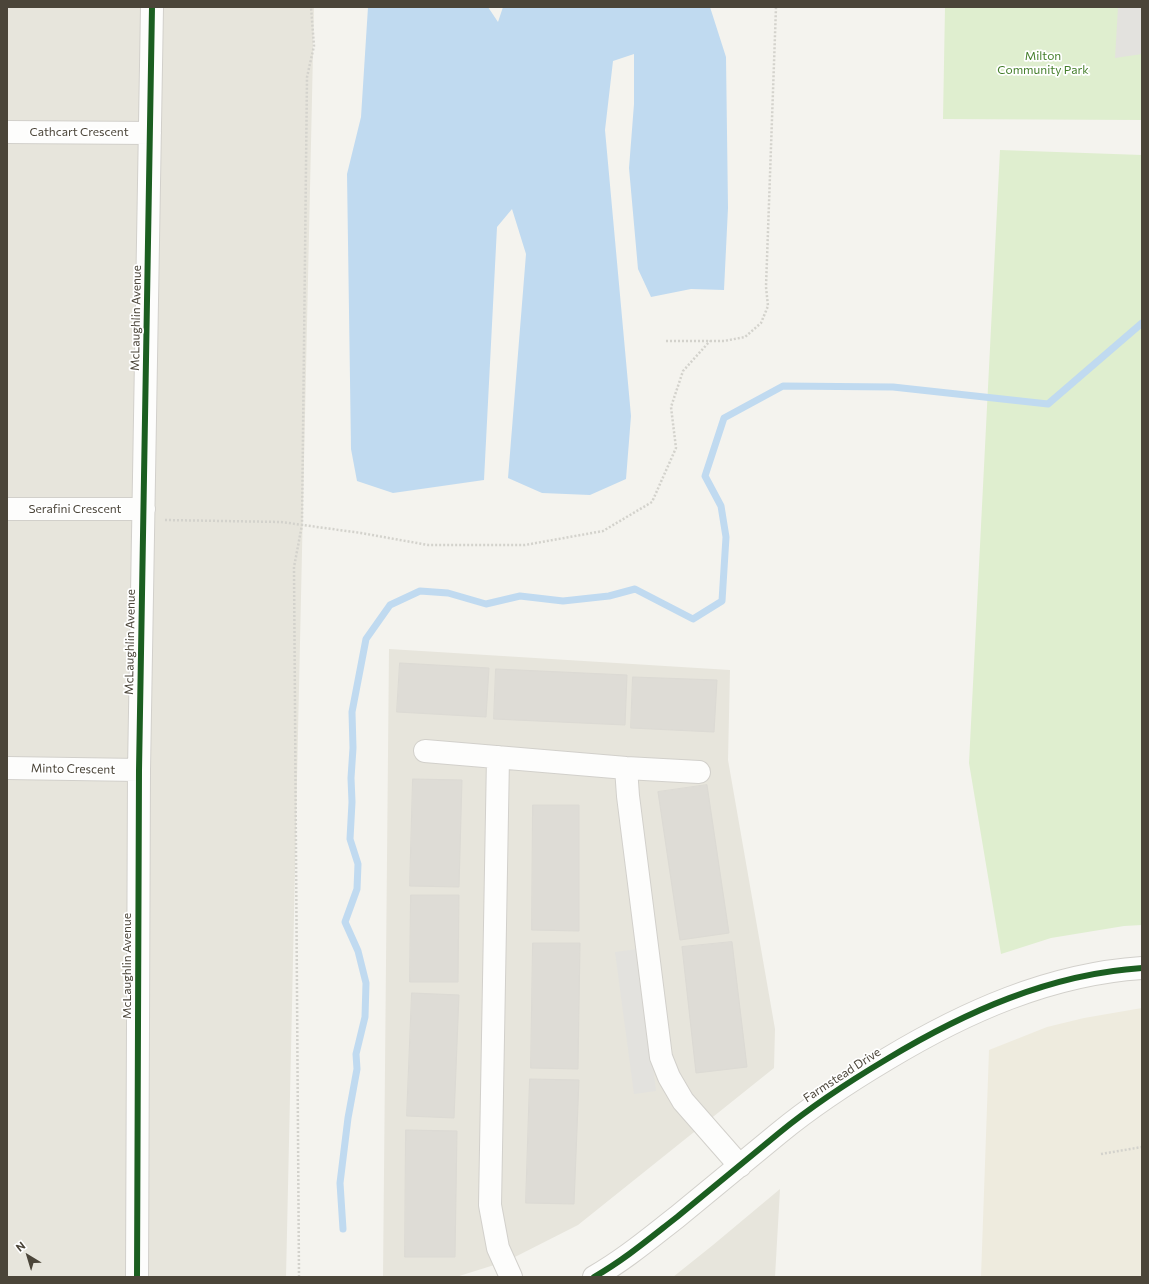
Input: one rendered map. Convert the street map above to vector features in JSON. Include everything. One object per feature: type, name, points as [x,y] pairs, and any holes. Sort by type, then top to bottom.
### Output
[{"type":"street","name":"McLaughlin Avenue","points":[[137,1277],[139,770],[152,7]]},
{"type":"street","name":"Cathcart Crescent","points":[[7,132],[150,133]]},
{"type":"street","name":"Serafini Crescent","points":[[7,509],[144,514]]},
{"type":"street","points":[[425,751],[626,768],[699,772]]},
{"type":"street","points":[[498,757],[490,1205],[498,1248],[511,1277]]},
{"type":"street","name":"Minto Crescent","points":[[7,768],[139,770]]},
{"type":"street","points":[[626,768],[628,796],[661,1057],[669,1077],[683,1101],[740,1166]]},
{"type":"street","name":"Farmstead Drive","points":[[594,1277],[636,1250],[780,1132],[853,1079],[947,1025],[1006,999],[1049,985],[1108,972],[1142,968]]},
{"type":"path","points":[[299,1277],[294,567],[302,525],[307,77],[314,46],[311,7]]},
{"type":"path","points":[[666,341],[724,341],[745,337],[761,323],[768,306],[766,287],[776,7]]},
{"type":"path","points":[[144,514],[281,522],[361,533],[428,545],[525,545],[603,531],[652,502],[676,448],[671,407],[683,371],[710,341]]},
{"type":"path","points":[[1101,1154],[1142,1147]]},
{"type":"shaded area","points":[[7,7],[314,7],[286,1277],[7,1277]]},
{"type":"shaded area","points":[[1118,7],[1142,7],[1142,54],[1115,58]]},
{"type":"shaded area","points":[[389,649],[730,670],[728,760],[775,1029],[774,1068],[578,1225],[507,1261],[456,1277],[383,1277]]},
{"type":"shaded area","points":[[638,949],[656,1091],[634,1094],[615,952]]},
{"type":"shaded area","points":[[1142,1008],[1142,1277],[981,1277],[989,1050],[1047,1027],[1084,1018]]},
{"type":"shaded area","points":[[780,1189],[775,1277],[673,1277],[713,1245]]},
{"type":"green space","name":"Milton Community Park","points":[[945,7],[1142,7],[1142,120],[943,119]]},
{"type":"green space","points":[[1000,150],[1142,155],[1142,925],[1124,926],[1051,938],[1001,954],[969,763]]},
{"type":"water","points":[[368,7],[488,7],[498,22],[503,7],[710,7],[726,57],[728,208],[724,290],[691,289],[651,297],[638,269],[629,168],[634,104],[634,54],[613,61],[605,130],[631,416],[626,479],[590,495],[542,493],[508,478],[526,254],[512,209],[497,227],[484,480],[393,493],[357,481],[351,449],[347,174],[361,117]]},
{"type":"building","points":[[400,663],[489,668],[486,717],[397,712]]},
{"type":"building","points":[[496,669],[627,675],[625,725],[494,719]]},
{"type":"building","points":[[633,677],[717,680],[714,732],[631,728]]},
{"type":"building","points":[[413,779],[462,780],[459,887],[410,886]]},
{"type":"building","points":[[707,785],[729,933],[680,940],[658,792]]},
{"type":"building","points":[[533,805],[579,805],[579,931],[532,930]]},
{"type":"building","points":[[411,895],[459,895],[458,982],[410,982]]},
{"type":"building","points":[[732,942],[747,1067],[696,1073],[682,947]]},
{"type":"building","points":[[533,943],[580,943],[578,1069],[531,1068]]},
{"type":"building","points":[[412,993],[459,995],[454,1118],[407,1116]]},
{"type":"building","points":[[530,1079],[579,1080],[574,1204],[526,1203]]},
{"type":"building","points":[[406,1130],[457,1131],[455,1257],[405,1257]]},
{"type":"waterway","points":[[343,1229],[340,1183],[348,1118],[357,1069],[356,1054],[365,1017],[366,983],[358,951],[345,922],[357,889],[358,864],[350,839],[353,748],[352,712],[366,639],[390,605],[420,591],[448,593],[486,604],[520,596],[563,601],[609,596],[635,589],[693,619],[722,601],[726,537],[721,506],[705,476],[724,418],[783,386],[893,387],[1048,404],[1142,323]]},
{"type":"cycle path","points":[[137,1277],[139,770],[152,7]]},
{"type":"cycle path","points":[[594,1277],[647,1241],[805,1113],[859,1076],[917,1042],[978,1011],[1041,987],[1074,978],[1142,968]]}]
